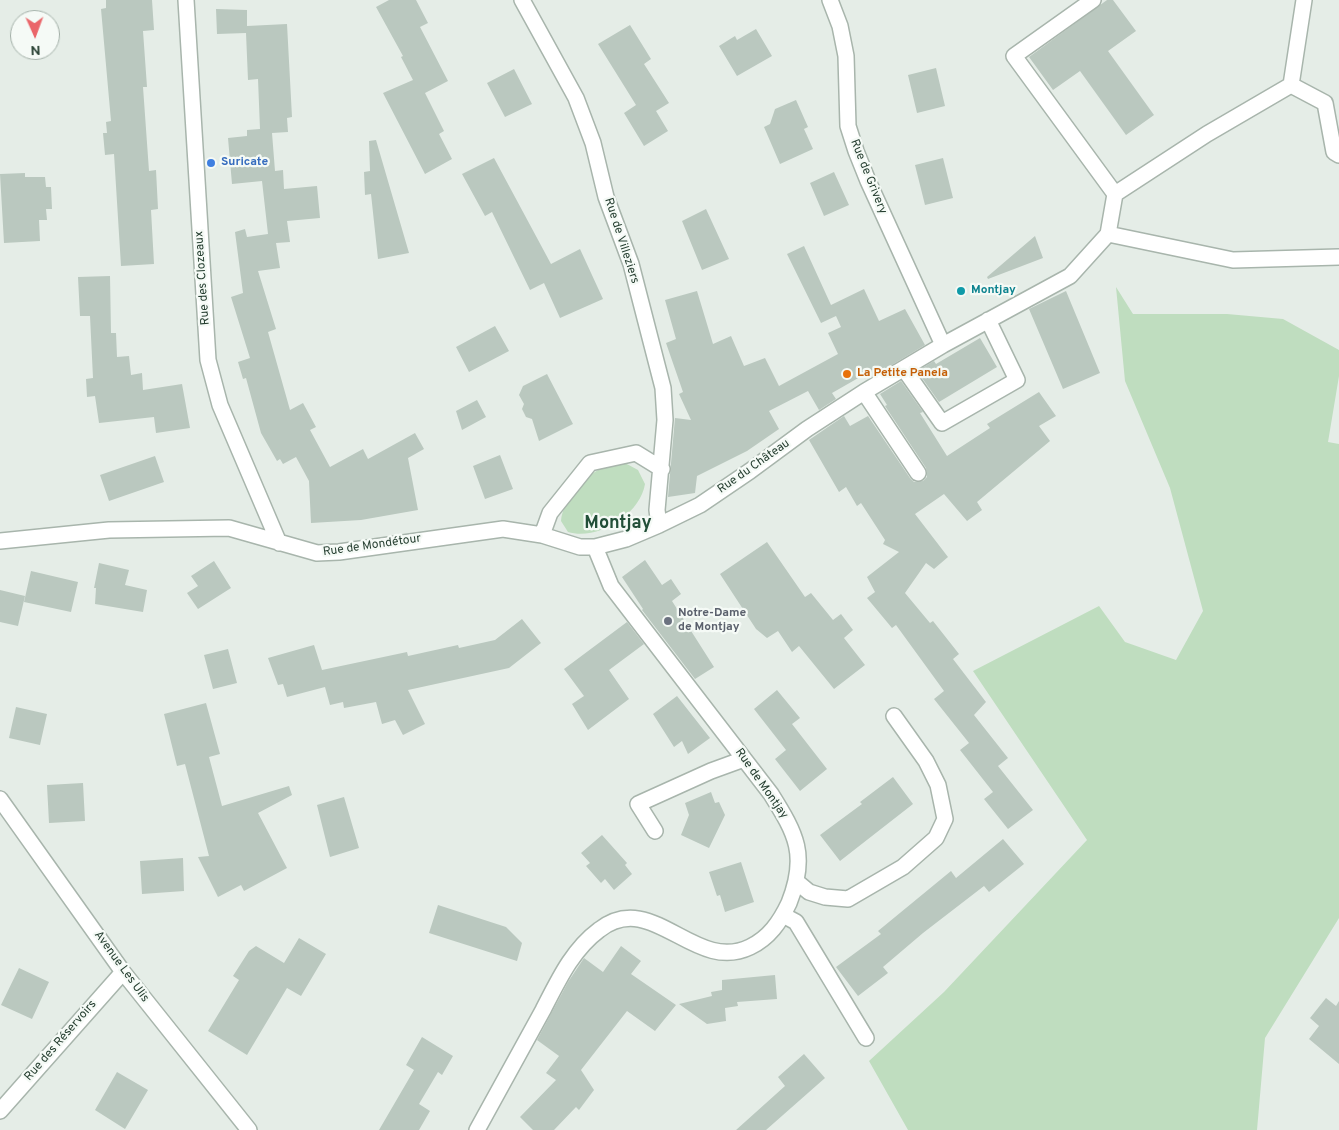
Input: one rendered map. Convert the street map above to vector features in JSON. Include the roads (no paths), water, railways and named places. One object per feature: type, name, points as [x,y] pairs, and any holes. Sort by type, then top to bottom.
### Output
[{"type":"street","name":"Rue des Clozeaux","points":[[186,0],[208,360],[224,414],[279,542]]},
{"type":"street","name":"Rue de Villeziers","points":[[522,0],[576,98],[593,143],[606,197],[631,264],[663,388],[665,420],[657,510],[659,525]]},
{"type":"street","name":"Rue de Grivery","points":[[830,0],[840,26],[846,56],[848,126],[856,151],[944,345]]},
{"type":"street","points":[[1093,0],[1014,56],[1115,194],[1108,234],[1233,260],[1339,257]]},
{"type":"street","points":[[1290,85],[1304,0]]},
{"type":"street","points":[[1115,194],[1207,134],[1290,85]]},
{"type":"street","points":[[1290,85],[1325,103],[1334,152],[1339,154]]},
{"type":"street","name":"Rue du Château","points":[[595,547],[626,540],[700,505],[864,392],[988,320],[1070,276],[1108,234]]},
{"type":"street","points":[[904,369],[942,423],[1017,380],[988,320]]},
{"type":"street","points":[[864,392],[918,473]]},
{"type":"street","points":[[542,535],[550,513],[590,464],[636,453],[662,469]]},
{"type":"street","name":"Rue de Mondétour","points":[[0,541],[109,530],[229,528],[316,553],[339,552],[503,529],[542,535],[580,547],[595,547]]},
{"type":"street","name":"Rue de Montjay","points":[[478,1130],[561,973],[599,929],[622,918],[651,921],[712,952],[738,953],[770,934],[783,915],[797,882],[799,856],[793,830],[771,794],[611,586],[595,547]]},
{"type":"street","points":[[797,882],[809,892],[848,899],[903,867],[936,838],[945,819],[938,785],[926,760],[894,716]]},
{"type":"street","points":[[655,832],[638,804],[711,771],[744,759]]},
{"type":"street","name":"Avenue Les Ulis","points":[[0,800],[122,972],[249,1130]]},
{"type":"street","points":[[783,915],[796,922],[866,1038]]},
{"type":"street","name":"Rue des Réservoirs","points":[[0,1111],[122,972]]},
{"type":"place","name":"Suricate","points":[[211,163]]},
{"type":"place","name":"Montjay","points":[[961,291]]},
{"type":"place","name":"La Petite Panela","points":[[847,374]]},
{"type":"place","name":"Notre-Dame de Montjay","points":[[668,621]]},
{"type":"district","name":"Montjay","points":[[618,524]]}]
